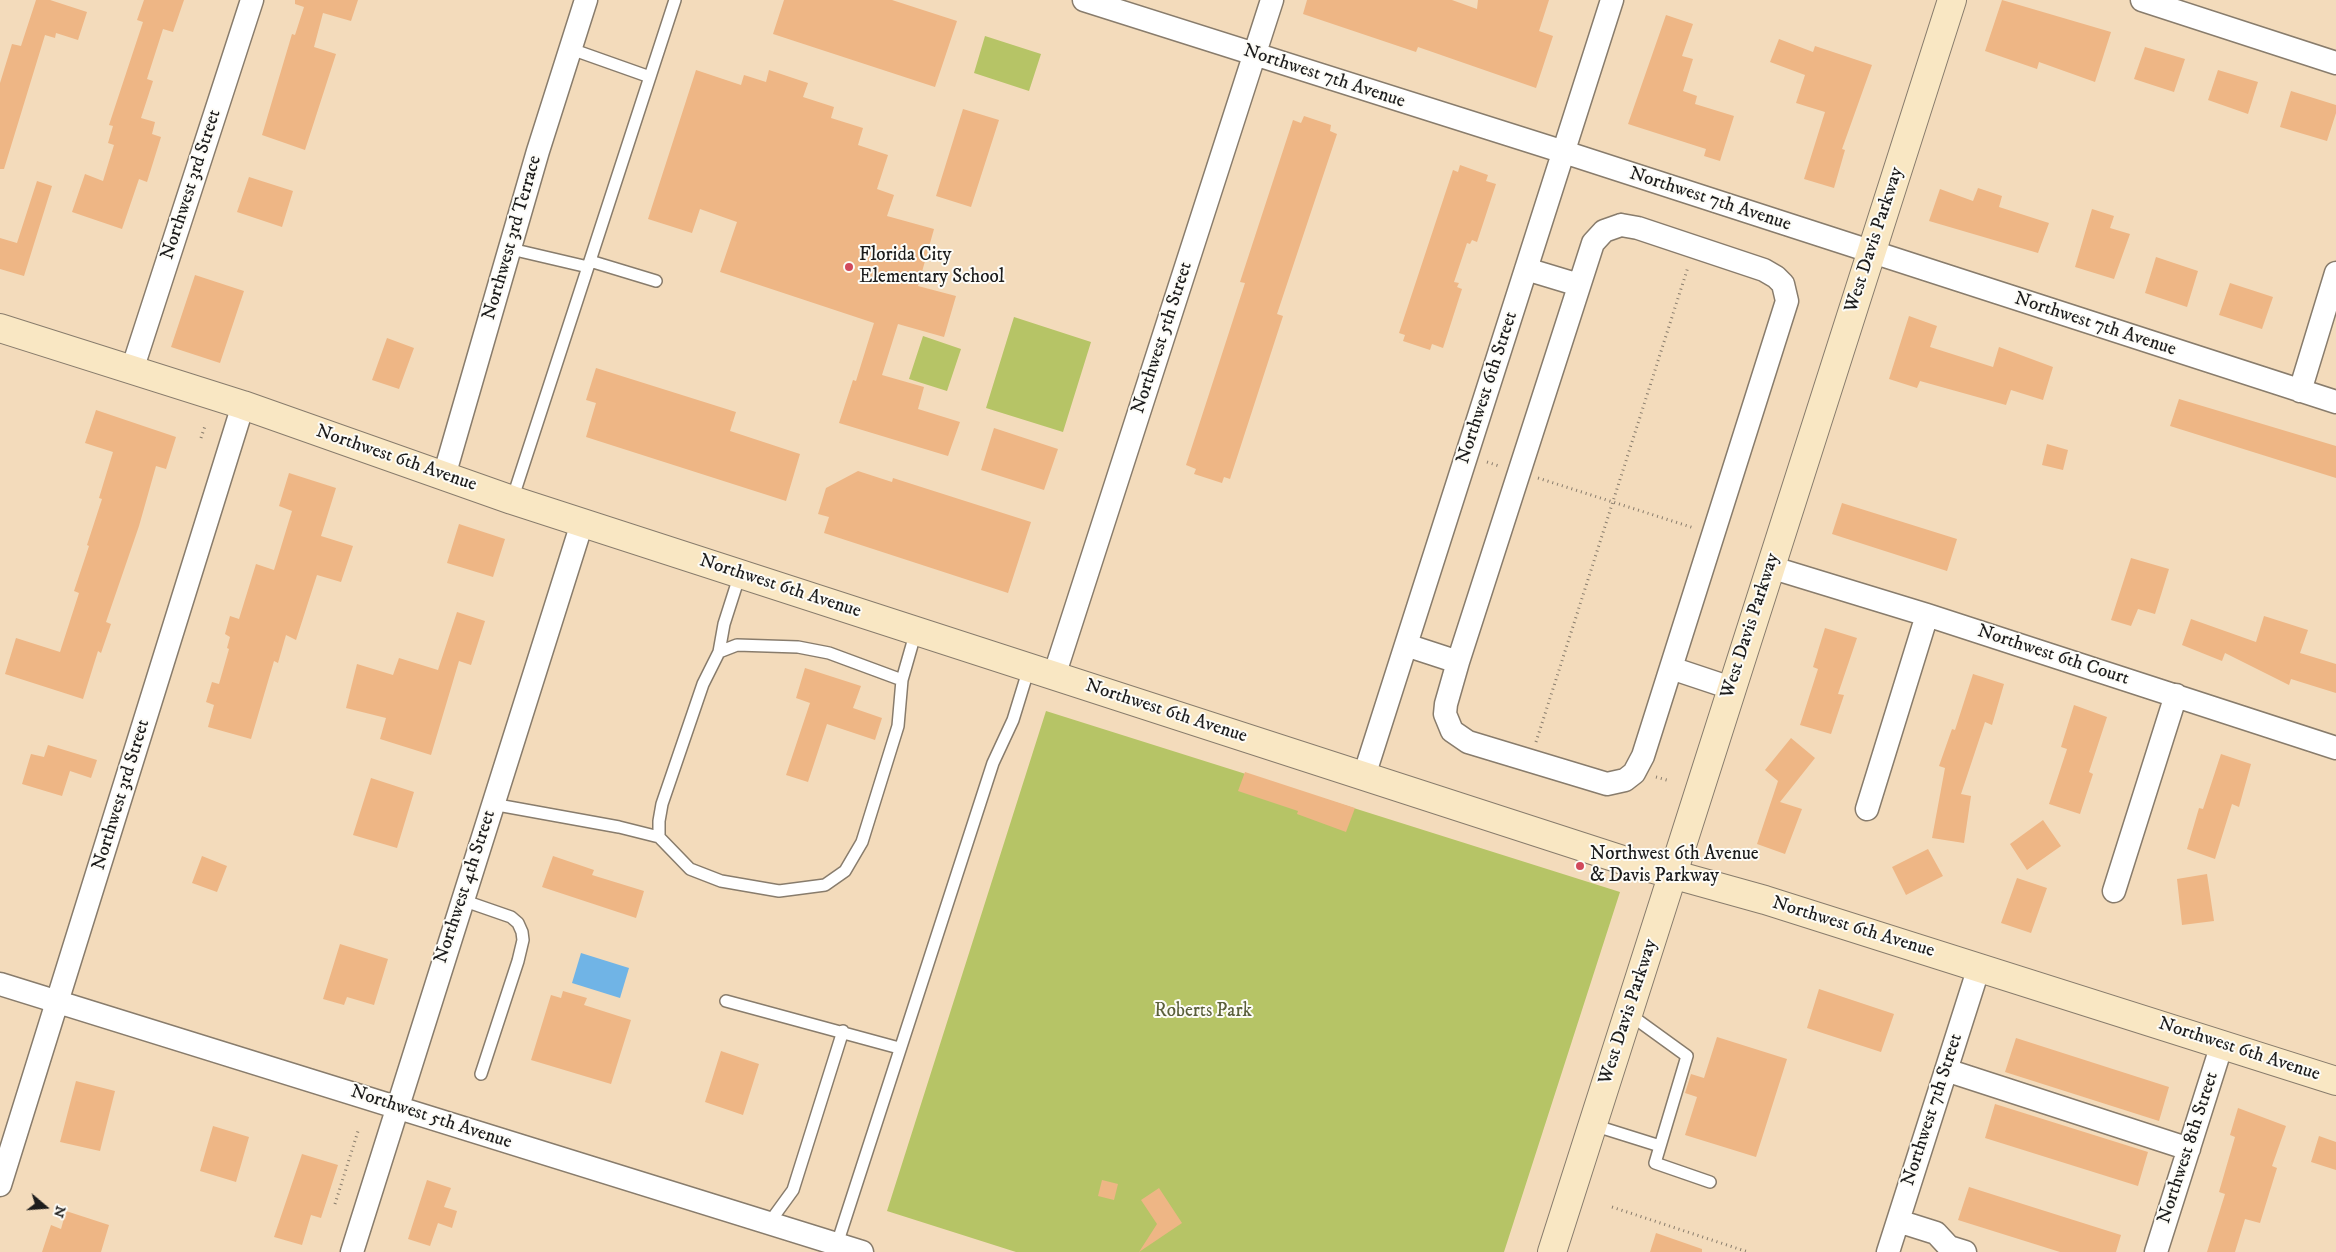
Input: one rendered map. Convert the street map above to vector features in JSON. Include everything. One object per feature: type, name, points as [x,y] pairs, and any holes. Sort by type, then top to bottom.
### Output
[{"type":"street","name":"Northwest 3rd Street","points":[[132,370],[252,0]]},
{"type":"street","name":"Northwest 3rd Terrace","points":[[444,476],[510,249],[586,0]]},
{"type":"street","name":"Northwest 7th Avenue","points":[[1084,0],[1564,152],[2336,402]]},
{"type":"street","name":"Northwest 5th Street","points":[[1054,676],[1272,0]]},
{"type":"street","name":"Northwest 6th Street","points":[[1364,776],[1612,0]]},
{"type":"street","name":"West Davis Parkway","points":[[1552,1252],[1952,0]]},
{"type":"street","points":[[2142,0],[2336,63]]},
{"type":"street","points":[[1621,225],[1638,228],[1764,270],[1776,277],[1786,292],[1786,310],[1639,765],[1625,780],[1607,784],[1477,745],[1452,731],[1447,721],[1446,704],[1579,285],[1593,243],[1604,231],[1621,225]]},
{"type":"street","points":[[1526,269],[1579,285]]},
{"type":"street","points":[[2300,390],[2336,273]]},
{"type":"street","name":"Northwest 6th Avenue","points":[[0,328],[242,405],[582,523],[1364,776],[1673,874],[1979,967],[2336,1081]]},
{"type":"street","name":"Northwest 3rd Street","points":[[0,1184],[242,405]]},
{"type":"street","name":"Northwest 4th Street","points":[[352,1252],[582,523]]},
{"type":"street","name":"Northwest 6th Court","points":[[1770,567],[1927,615],[2336,748]]},
{"type":"street","points":[[1867,809],[1927,615]]},
{"type":"street","points":[[1406,646],[1458,662]]},
{"type":"street","points":[[1671,668],[1732,688]]},
{"type":"street","points":[[2114,891],[2176,695]]},
{"type":"street","name":"Northwest 7th Street","points":[[1888,1252],[1979,967]]},
{"type":"street","name":"Northwest 5th Avenue","points":[[0,984],[862,1252]]},
{"type":"street","name":"Northwest 8th Street","points":[[2156,1252],[2222,1044]]},
{"type":"street","points":[[1946,1070],[2189,1148]]},
{"type":"street","points":[[1898,1221],[1936,1233],[1937,1244],[1965,1252]]},
{"type":"lane","points":[[512,500],[676,0]]},
{"type":"lane","points":[[571,49],[650,77]]},
{"type":"lane","points":[[510,249],[589,264],[656,281]]},
{"type":"lane","points":[[659,837],[662,804],[703,684],[719,652],[724,624],[740,574]]},
{"type":"lane","points":[[492,804],[620,827],[659,837],[690,869],[702,876],[737,885],[765,890],[792,890],[825,885],[836,880],[852,862],[866,830],[898,726],[902,680],[916,631]]},
{"type":"lane","points":[[719,652],[726,647],[755,644],[798,647],[829,653],[902,680]]},
{"type":"lane","points":[[837,1244],[993,763],[1012,720],[1029,668]]},
{"type":"lane","points":[[462,900],[512,917],[522,932],[523,940],[518,961],[481,1074]]},
{"type":"lane","points":[[726,1001],[842,1030],[899,1048]]},
{"type":"lane","points":[[1629,1014],[1687,1056],[1655,1163],[1710,1182]]},
{"type":"lane","points":[[769,1223],[793,1190],[842,1030]]},
{"type":"lane","points":[[1593,1125],[1660,1146]]},
{"type":"path","points":[[1535,744],[1690,258]]},
{"type":"path","points":[[201,438],[204,426]]},
{"type":"path","points":[[1529,476],[1702,531]]},
{"type":"path","points":[[335,1204],[359,1128]]},
{"type":"path","points":[[1612,1207],[1748,1252]]},
{"type":"green space","points":[[985,36],[1041,54],[1029,91],[974,73]]},
{"type":"green space","points":[[1014,317],[1091,342],[1063,432],[986,408]]},
{"type":"green space","points":[[923,336],[961,349],[947,391],[909,379]]},
{"type":"green space","name":"Roberts Park","points":[[1046,711],[1620,892],[1504,1252],[1016,1252],[887,1211]]},
{"type":"water","points":[[581,953],[629,968],[620,998],[572,983]]},
{"type":"building","points":[[36,0],[50,0],[87,12],[78,40],[56,33],[55,38],[45,35],[4,169],[0,169],[0,83],[12,44],[21,46]]},
{"type":"building","points":[[144,0],[184,0],[173,32],[163,29],[147,79],[153,81],[141,118],[155,122],[152,134],[161,137],[147,182],[139,179],[122,229],[72,212],[85,174],[103,181],[114,145],[108,143],[113,126],[109,125],[143,22],[137,20]]},
{"type":"building","points":[[295,0],[358,0],[351,21],[323,13],[314,47],[336,54],[305,150],[262,135],[292,34],[295,35],[304,7],[295,4]]},
{"type":"building","points":[[784,0],[892,0],[957,21],[935,87],[773,34]]},
{"type":"building","points":[[1307,0],[1452,0],[1477,9],[1478,0],[1549,0],[1539,31],[1553,36],[1536,88],[1418,47],[1416,52],[1303,14]]},
{"type":"building","points":[[2002,0],[2111,32],[2095,82],[2039,62],[2037,69],[1985,51]]},
{"type":"building","points":[[1666,15],[1693,24],[1682,56],[1693,59],[1683,91],[1697,96],[1695,104],[1734,116],[1720,161],[1704,156],[1706,149],[1628,124]]},
{"type":"building","points":[[1779,39],[1813,52],[1815,46],[1872,65],[1842,149],[1845,150],[1834,188],[1804,179],[1825,112],[1796,103],[1805,75],[1770,62]]},
{"type":"building","points":[[2145,47],[2185,59],[2174,92],[2134,79]]},
{"type":"building","points":[[696,70],[741,85],[744,75],[766,82],[769,70],[808,83],[803,97],[834,107],[831,118],[863,128],[858,145],[888,155],[877,189],[894,195],[887,216],[934,229],[918,286],[956,296],[944,337],[898,324],[882,375],[924,387],[918,409],[960,422],[948,456],[839,423],[853,380],[856,381],[874,323],[720,272],[737,222],[700,209],[692,233],[648,219]]},
{"type":"building","points":[[2218,70],[2258,82],[2248,114],[2208,100]]},
{"type":"building","points":[[2291,91],[2336,105],[2336,113],[2327,141],[2280,127]]},
{"type":"building","points":[[963,109],[999,120],[971,207],[936,196]]},
{"type":"building","points":[[1304,116],[1331,125],[1330,131],[1337,134],[1277,314],[1283,316],[1230,479],[1224,477],[1222,483],[1194,474],[1196,469],[1186,465],[1245,283],[1240,282],[1293,120],[1301,123]]},
{"type":"building","points":[[1460,165],[1488,175],[1486,181],[1496,184],[1477,242],[1472,240],[1470,244],[1467,243],[1454,282],[1459,283],[1457,287],[1462,289],[1443,348],[1432,344],[1430,350],[1403,341],[1405,335],[1399,333],[1453,170],[1458,172]]},
{"type":"building","points":[[249,177],[293,191],[282,227],[237,212]]},
{"type":"building","points":[[37,181],[52,186],[24,276],[0,269],[0,238],[17,243]]},
{"type":"building","points":[[1978,188],[2002,196],[1999,207],[2049,223],[2038,253],[1929,221],[1940,189],[1973,201]]},
{"type":"building","points":[[2092,209],[2114,216],[2110,228],[2130,234],[2114,279],[2075,267]]},
{"type":"building","points":[[2156,257],[2198,271],[2187,307],[2145,293]]},
{"type":"building","points":[[195,275],[244,291],[220,363],[171,347]]},
{"type":"building","points":[[2230,283],[2273,297],[2262,329],[2219,315]]},
{"type":"building","points":[[1909,316],[1937,326],[1930,347],[1993,367],[1999,347],[2053,367],[2043,400],[2011,390],[2006,405],[1920,381],[1917,388],[1889,379]]},
{"type":"building","points":[[387,338],[414,348],[399,389],[372,380]]},
{"type":"building","points":[[596,368],[736,412],[730,431],[800,454],[786,501],[586,437],[596,403],[586,400]]},
{"type":"building","points":[[2179,399],[2336,446],[2336,478],[2170,426]]},
{"type":"building","points":[[96,410],[176,437],[166,469],[156,466],[139,526],[106,622],[111,624],[101,653],[98,651],[83,699],[5,674],[16,638],[60,652],[79,593],[74,591],[89,546],[87,545],[102,499],[99,498],[113,452],[85,443]]},
{"type":"building","points":[[994,428],[1058,449],[1044,490],[981,470]]},
{"type":"building","points":[[2047,444],[2068,450],[2063,470],[2042,465]]},
{"type":"building","points":[[858,471],[892,482],[893,478],[1031,522],[1008,593],[824,533],[829,517],[818,514],[826,488]]},
{"type":"building","points":[[289,473],[336,488],[321,536],[353,546],[341,582],[317,575],[296,640],[286,635],[278,663],[274,661],[251,739],[208,727],[214,705],[206,702],[212,682],[219,684],[229,649],[227,648],[230,637],[225,634],[230,616],[239,619],[256,564],[274,570],[292,511],[279,506]]},
{"type":"building","points":[[1842,503],[1957,539],[1947,571],[1832,534]]},
{"type":"building","points":[[459,524],[505,539],[493,577],[447,563]]},
{"type":"building","points":[[2131,558],[2169,569],[2155,614],[2138,609],[2131,626],[2111,620]]},
{"type":"building","points":[[457,612],[485,621],[471,665],[459,661],[431,755],[380,739],[386,718],[346,708],[357,664],[393,675],[399,658],[438,670]]},
{"type":"building","points":[[2264,616],[2308,630],[2300,653],[2336,664],[2336,693],[2291,679],[2289,685],[2225,653],[2222,661],[2182,645],[2191,619],[2256,642]]},
{"type":"building","points":[[1825,628],[1857,638],[1838,694],[1844,695],[1831,734],[1800,725],[1818,669],[1813,667]]},
{"type":"building","points":[[805,668],[861,686],[853,708],[882,718],[875,740],[827,724],[808,782],[786,775],[810,703],[796,698]]},
{"type":"building","points":[[1973,674],[2004,684],[1992,725],[1985,722],[1961,794],[1971,796],[1964,843],[1932,838],[1945,768],[1939,766],[1952,729],[1955,730]]},
{"type":"building","points":[[2074,705],[2107,717],[2089,772],[2093,774],[2080,814],[2049,804],[2067,749],[2061,747]]},
{"type":"building","points":[[1791,738],[1815,758],[1780,802],[1802,809],[1785,854],[1757,844],[1778,781],[1765,770]]},
{"type":"building","points":[[48,745],[97,760],[91,778],[70,771],[62,796],[22,784],[31,754],[44,757]]},
{"type":"building","points":[[2221,754],[2251,764],[2239,807],[2232,804],[2215,859],[2187,849],[2199,808],[2203,809]]},
{"type":"building","points":[[1245,772],[1355,808],[1346,832],[1297,814],[1298,811],[1238,791]]},
{"type":"building","points":[[371,778],[414,792],[397,848],[353,835]]},
{"type":"building","points":[[2043,820],[2061,846],[2027,870],[2010,844]]},
{"type":"building","points":[[1928,849],[1943,876],[1906,895],[1892,867]]},
{"type":"building","points":[[202,856],[227,866],[217,892],[192,883]]},
{"type":"building","points":[[553,856],[594,870],[592,875],[644,891],[636,918],[542,887]]},
{"type":"building","points":[[2207,874],[2214,921],[2182,925],[2177,879]]},
{"type":"building","points":[[2017,878],[2047,888],[2031,933],[2001,923]]},
{"type":"building","points":[[340,944],[388,959],[374,1005],[347,997],[344,1005],[323,999]]},
{"type":"building","points":[[1819,989],[1894,1014],[1881,1052],[1807,1028]]},
{"type":"building","points":[[563,991],[587,998],[584,1005],[631,1020],[611,1084],[531,1060],[551,995],[561,998]]},
{"type":"building","points":[[1717,1037],[1787,1059],[1756,1157],[1685,1135],[1697,1097],[1685,1093],[1691,1074],[1704,1078]]},
{"type":"building","points":[[2016,1038],[2169,1087],[2159,1121],[2005,1072]]},
{"type":"building","points":[[721,1051],[759,1064],[743,1115],[705,1102]]},
{"type":"building","points":[[76,1081],[115,1091],[100,1151],[60,1142]]},
{"type":"building","points":[[1995,1104],[2148,1152],[2138,1186],[1985,1138]]},
{"type":"building","points":[[2238,1108],[2286,1126],[2272,1166],[2277,1168],[2260,1223],[2245,1219],[2235,1252],[2207,1252],[2225,1194],[2219,1192],[2235,1137],[2230,1135]]},
{"type":"building","points":[[213,1126],[249,1137],[236,1182],[200,1171]]},
{"type":"building","points":[[2319,1136],[2336,1142],[2336,1170],[2311,1162]]},
{"type":"building","points":[[302,1154],[338,1165],[321,1218],[311,1215],[302,1245],[274,1237]]},
{"type":"building","points":[[427,1180],[451,1188],[444,1207],[457,1211],[452,1228],[438,1223],[430,1246],[408,1239]]},
{"type":"building","points":[[1102,1180],[1118,1184],[1114,1200],[1098,1196]]},
{"type":"building","points":[[1969,1187],[2121,1235],[2116,1252],[2060,1252],[1958,1220]]},
{"type":"building","points":[[1159,1188],[1182,1223],[1139,1252],[1157,1224],[1141,1200]]},
{"type":"building","points":[[66,1211],[109,1225],[101,1252],[42,1252],[51,1225],[61,1229]]},
{"type":"building","points":[[1656,1233],[1702,1249],[1702,1252],[1650,1252]]},
{"type":"place","name":"Florida City Elementary School","points":[[849,267]]},
{"type":"place","name":"Northwest 6th Avenue & Davis Parkway","points":[[1580,866]]}]
